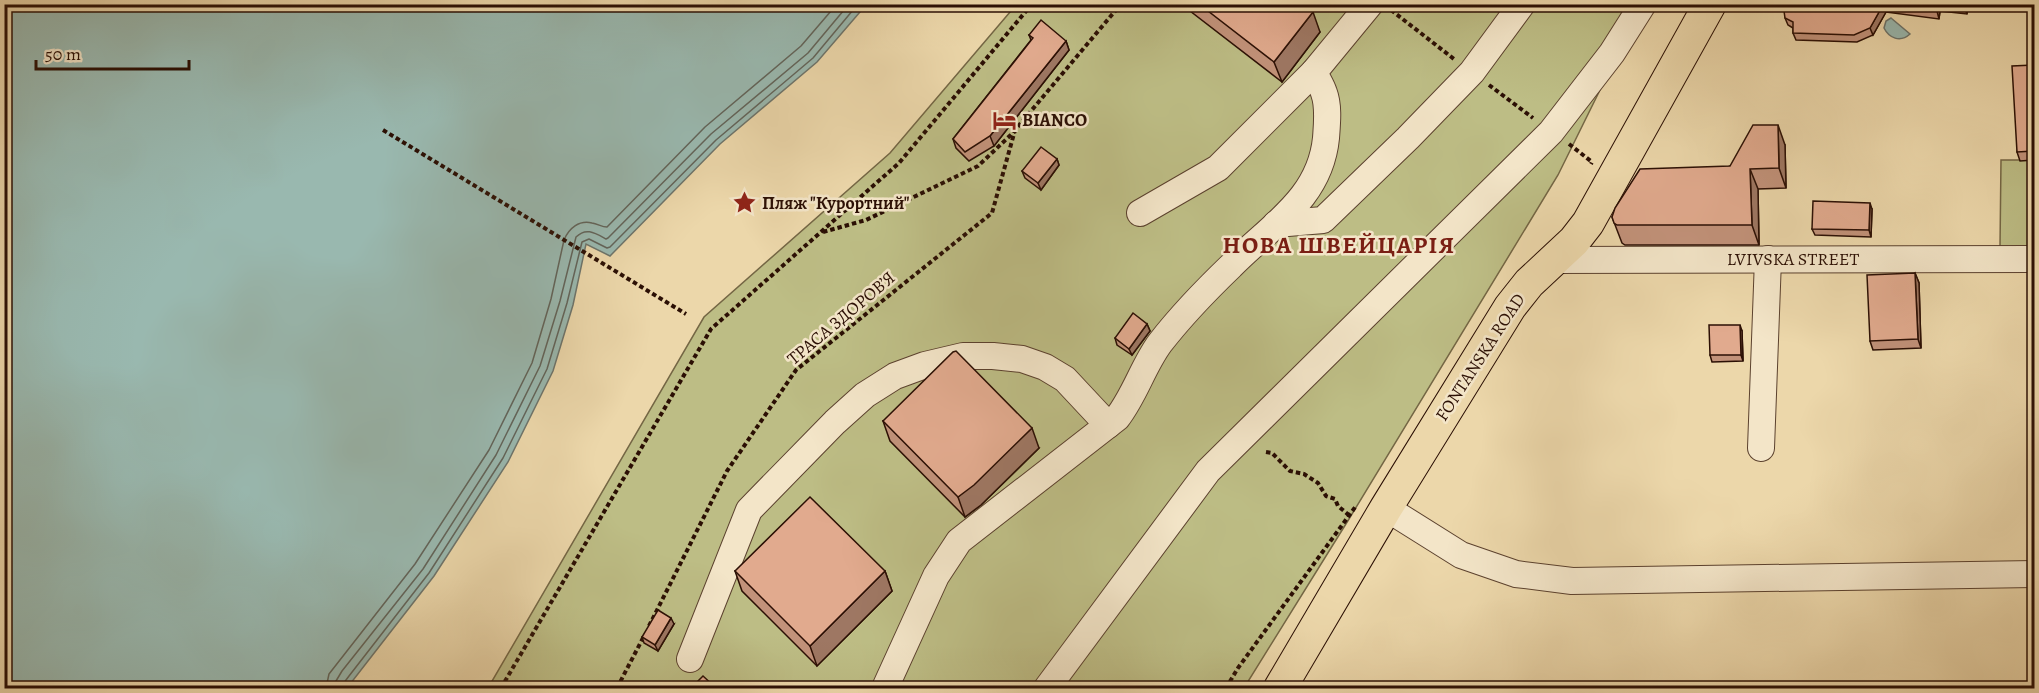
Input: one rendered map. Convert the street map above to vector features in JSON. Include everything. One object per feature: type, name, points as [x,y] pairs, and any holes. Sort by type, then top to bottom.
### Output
[{"type":"main road","name":"FONTANSKA ROAD","points":[[1280,688],[1369,536],[1510,307],[1552,260],[1574,241],[1588,223],[1710,4]]},
{"type":"street","points":[[1140,213],[1218,168],[1314,72],[1370,4]]},
{"type":"street","points":[[1276,224],[1323,220],[1472,72],[1522,4]]},
{"type":"street","points":[[1047,688],[1208,471],[1551,132],[1612,53],[1644,4]]},
{"type":"street","points":[[885,688],[936,576],[959,541],[1117,418],[1127,405],[1159,344],[1231,265],[1302,197],[1317,176],[1324,153],[1327,124],[1325,93],[1314,72]]},
{"type":"street","name":"LVIVSKA STREET","points":[[1552,260],[2034,259]]},
{"type":"street","points":[[1761,448],[1768,260]]},
{"type":"street","points":[[690,658],[749,510],[835,422],[865,395],[895,376],[925,365],[963,356],[1022,359],[1046,368],[1065,379],[1108,424]]},
{"type":"street","points":[[1386,508],[1461,555],[1516,574],[1572,581],[2034,574]]},
{"type":"path","points":[[501,688],[711,329],[898,163],[1032,4]]},
{"type":"path","name":"ТРАСА ЗДОРОВ’Я","points":[[618,688],[727,471],[796,370],[992,213],[1015,130],[1121,4]]},
{"type":"path","points":[[383,130],[686,314]]},
{"type":"path","points":[[819,233],[866,220],[978,166],[1015,130]]},
{"type":"path","points":[[1564,140],[1592,162],[1588,169]]},
{"type":"path","points":[[1266,452],[1272,453],[1290,471],[1304,474],[1318,483],[1326,496],[1335,499],[1338,506],[1369,536]]},
{"type":"green space","points":[[1016,5],[1642,5],[1558,175],[1244,688],[488,688],[704,317],[890,153]]},
{"type":"green space","points":[[2034,74],[2034,247],[2000,247],[2001,160],[2020,160]]},
{"type":"water","points":[[4,5],[866,5],[817,62],[720,144],[610,256],[586,244],[573,305],[553,371],[508,462],[434,576],[347,688],[5,688]]},
{"type":"water","points":[[1891,18],[1910,34],[1899,39],[1889,34],[1884,28],[1886,21]]},
{"type":"building","points":[[1199,4],[1302,4],[1313,12],[1274,62]]},
{"type":"building","points":[[1788,4],[1938,4],[1937,11],[1883,5],[1870,28],[1854,35],[1793,33],[1793,22],[1785,18],[1784,11]]},
{"type":"building","points":[[1941,4],[1964,4],[1964,7]]},
{"type":"building","points":[[1041,20],[1066,41],[990,136],[965,152],[953,139],[1033,38],[1029,35]]},
{"type":"building","points":[[2034,65],[2034,151],[2017,152],[2012,66]]},
{"type":"building","points":[[1753,125],[1778,125],[1779,168],[1750,169],[1752,225],[1617,225],[1614,223],[1612,217],[1615,208],[1640,169],[1730,166]]},
{"type":"building","points":[[1041,147],[1057,159],[1038,183],[1022,171]]},
{"type":"building","points":[[1813,201],[1870,203],[1869,230],[1812,229]]},
{"type":"building","points":[[1915,273],[1918,339],[1870,341],[1867,275]]},
{"type":"building","points":[[1133,313],[1147,324],[1129,349],[1115,338]]},
{"type":"building","points":[[1709,325],[1740,325],[1741,355],[1710,355]]},
{"type":"building","points":[[956,351],[1032,428],[974,485],[958,497],[883,421]]},
{"type":"building","points":[[810,497],[885,571],[810,646],[735,571]]},
{"type":"building","points":[[658,610],[671,618],[655,645],[642,637]]},
{"type":"building","points":[[703,676],[716,688],[691,688]]},
{"type":"place","name":"BIANCO","points":[[1004,120]]},
{"type":"place","name":"Пляж \"Курортний\"","points":[[744,203]]},
{"type":"district","name":"НОВА ШВЕЙЦАРІЯ","points":[[1339,245]]}]
